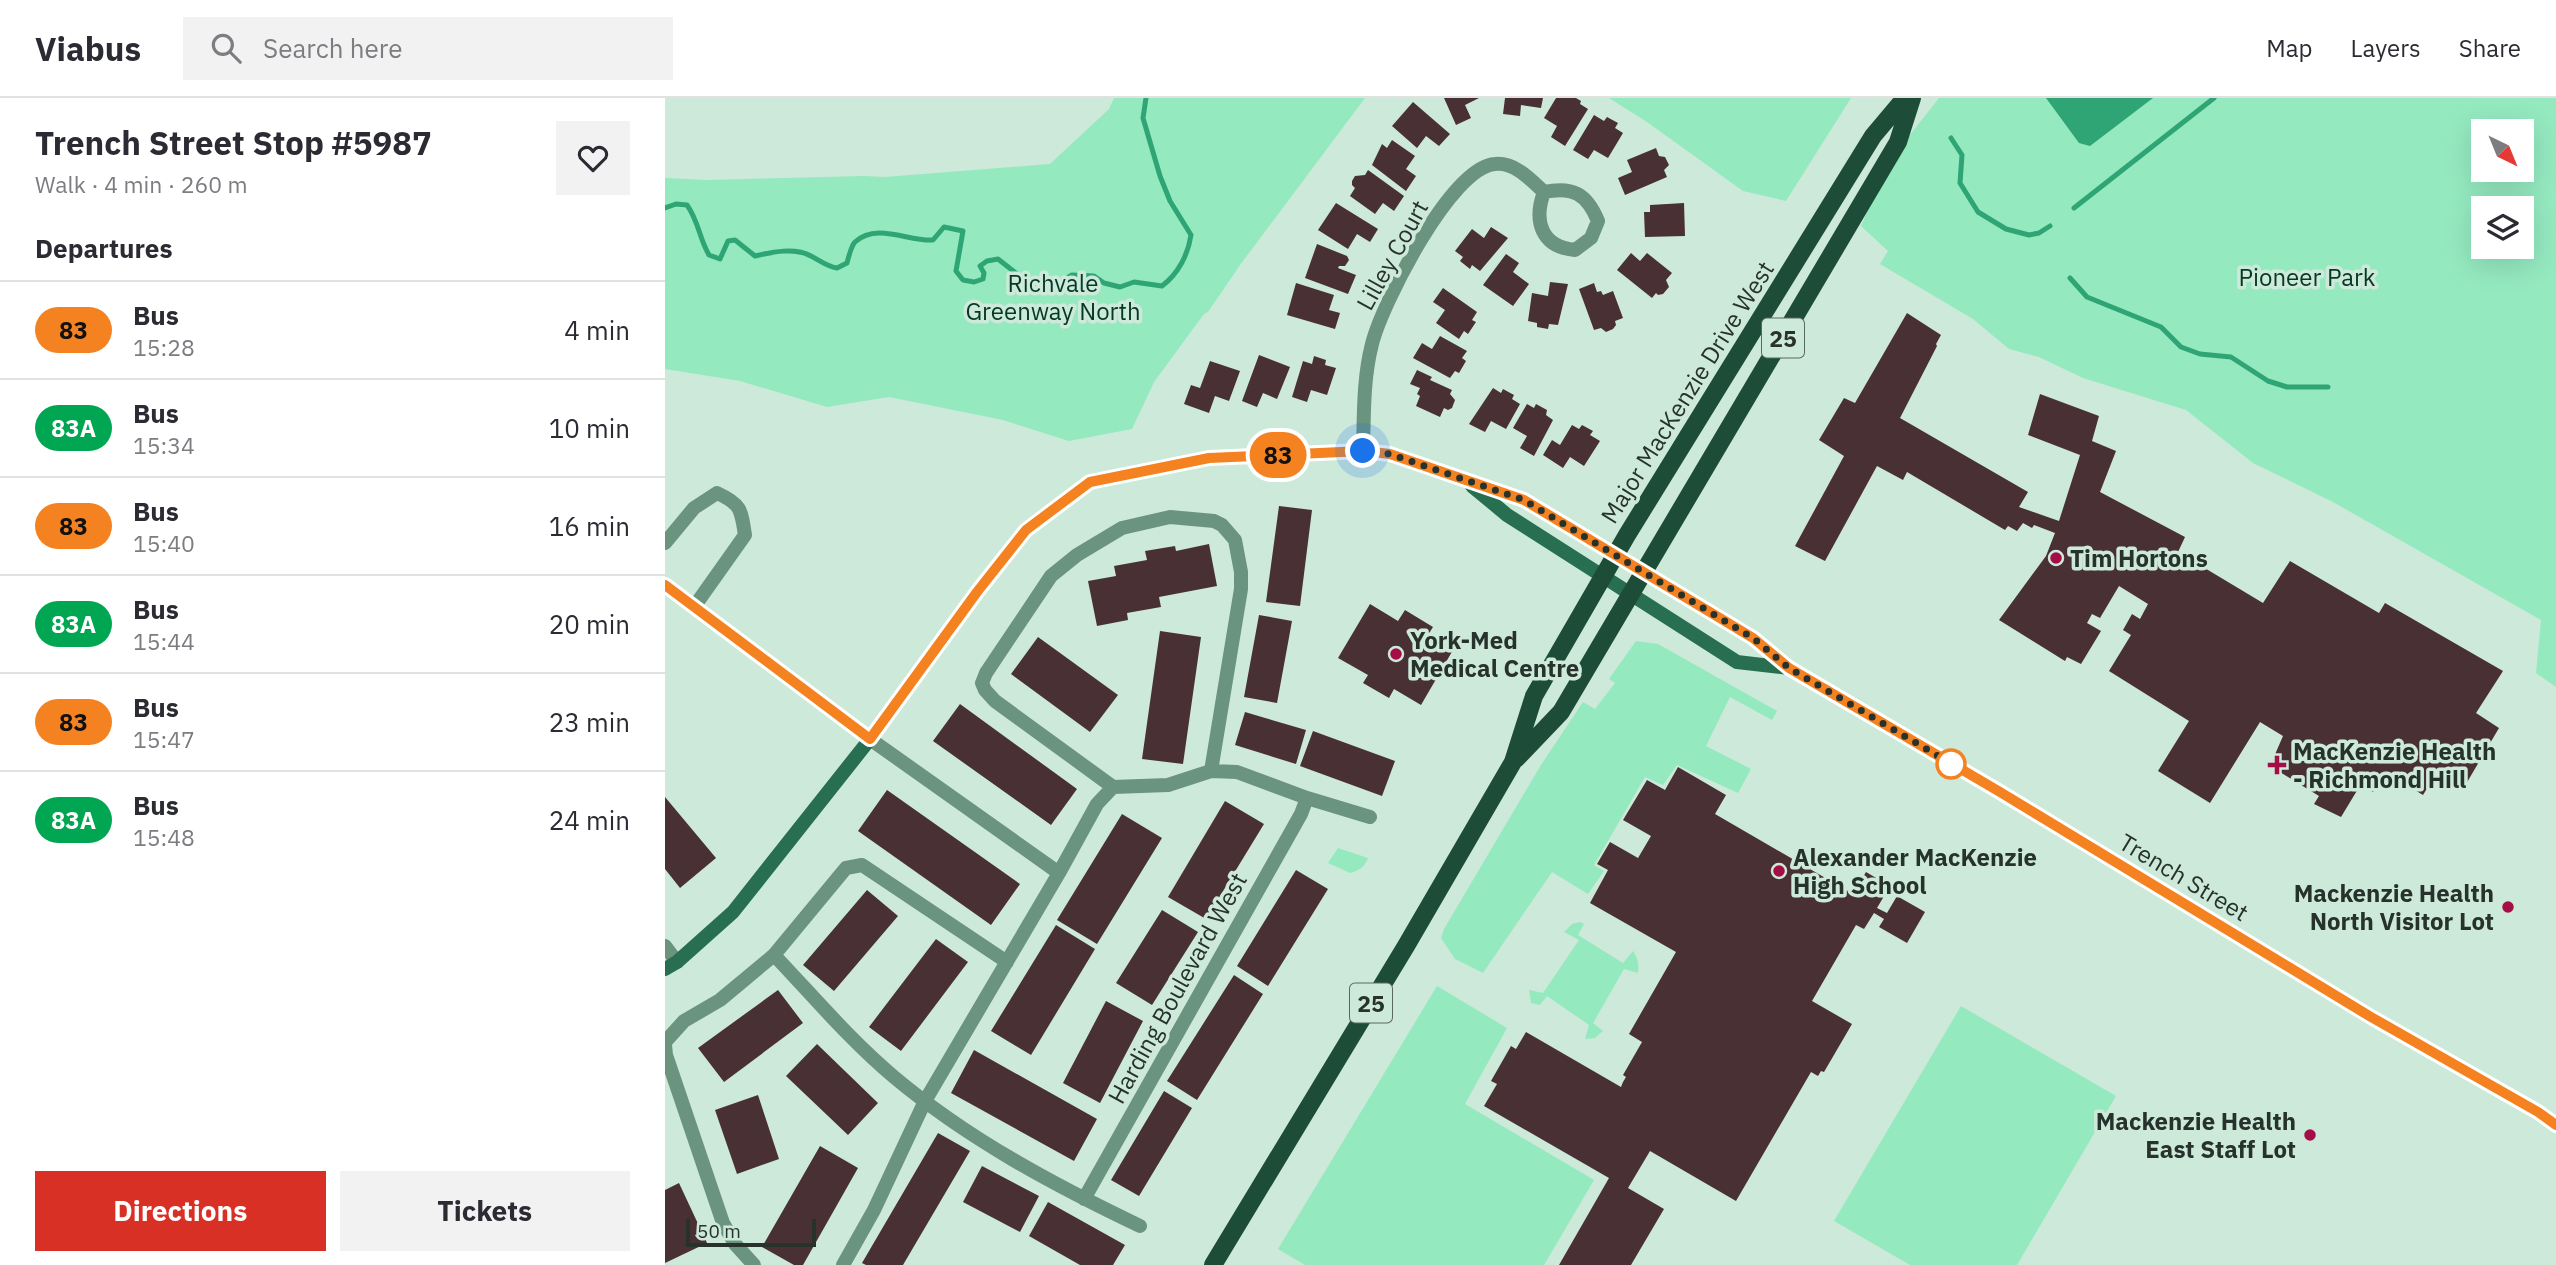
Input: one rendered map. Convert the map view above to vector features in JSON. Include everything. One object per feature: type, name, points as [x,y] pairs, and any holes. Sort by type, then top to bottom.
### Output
[{"type":"main road","name":"Major MacKenzie Drive West","points":[[1213,1265],[1406,946],[1513,762],[1534,696],[1616,554],[1873,136],[1905,98]]},
{"type":"main road","name":"Major MacKenzie Drive West","points":[[1513,762],[1561,712],[1898,142],[1912,98]]},
{"type":"street","name":"Lilley Court","points":[[1363,451],[1366,378],[1372,344],[1385,304],[1435,218],[1464,181],[1482,167],[1494,164],[1506,164],[1527,176],[1544,192]]},
{"type":"street","points":[[1566,190],[1582,196],[1592,207],[1598,221],[1591,238],[1575,250],[1560,249],[1544,235],[1539,220],[1539,207],[1544,192],[1566,190]]},
{"type":"street","points":[[665,946],[671,966],[733,912],[870,739],[977,592],[1026,530],[1090,482],[1209,458],[1363,451],[1390,454],[1524,500],[1643,572]]},
{"type":"street","name":"Trench Street","points":[[1466,480],[1507,516],[1737,662],[1789,668]]},
{"type":"street","points":[[665,543],[694,508],[717,493],[732,500],[741,510],[745,535],[694,607]]},
{"type":"street","points":[[1212,771],[1241,589],[1235,540],[1222,525],[1214,521],[1170,517],[1122,528],[1077,555],[1051,576],[997,656],[982,683],[985,691],[1113,787],[1168,785],[1212,771],[1237,772],[1307,799],[1370,817]]},
{"type":"street","name":"Trench Street","points":[[1643,572],[1753,638],[1789,668],[2556,1125]]},
{"type":"street","points":[[665,585],[870,739],[1059,873]]},
{"type":"street","points":[[843,1265],[874,1210],[925,1101],[1097,804],[1113,787]]},
{"type":"street","name":"Harding Boulevard West","points":[[1084,1199],[1307,799]]},
{"type":"street","points":[[754,1265],[734,1244],[723,1223],[666,1055],[665,1044],[684,1021],[720,1000],[774,955],[846,868],[862,865],[1007,962]]},
{"type":"street","points":[[774,955],[857,1044],[925,1101],[1000,1152],[1084,1199],[1140,1226]]},
{"type":"green space","name":"Richvale Greenway North","points":[[1114,98],[1365,98],[1154,382],[1132,429],[1069,441],[1003,420],[889,397],[827,407],[740,381],[665,369],[665,178],[707,180],[885,177],[1050,164],[1109,109]]},
{"type":"green space","points":[[1609,98],[1851,98],[1786,201],[1743,191]]},
{"type":"green space","name":"Pioneer Park","points":[[1939,98],[2556,98],[2556,687],[2536,673],[2541,620],[2333,502],[2253,463],[2186,410],[2083,378],[2039,357],[2009,349],[1973,319],[1880,264],[1888,251],[1861,226],[1891,159]]},
{"type":"green space","points":[[1636,641],[1658,644],[1777,711],[1772,720],[1730,697],[1706,746],[1751,769],[1738,793],[1677,765],[1663,785],[1645,777],[1594,865],[1604,871],[1588,894],[1552,872],[1483,973],[1455,959],[1441,938],[1444,929],[1541,765],[1583,702],[1595,709],[1615,683],[1609,679]]},
{"type":"green space","points":[[1338,848],[1368,858],[1361,868],[1350,873],[1328,863]]},
{"type":"green space","points":[[1572,924],[1584,924],[1578,935],[1623,963],[1633,951],[1638,967],[1638,973],[1624,969],[1593,1023],[1603,1031],[1595,1038],[1585,1039],[1589,1025],[1547,996],[1540,1005],[1531,1003],[1529,990],[1543,993],[1579,940],[1564,932]]},
{"type":"green space","points":[[1437,986],[1507,1028],[1465,1104],[1594,1180],[1544,1265],[1305,1265],[1278,1249]]},
{"type":"green space","points":[[1961,1006],[2116,1096],[2017,1265],[1910,1265],[1834,1221]]},
{"type":"shaded area","points":[[2046,98],[2153,98],[2090,146],[2079,143]]},
{"type":"building","points":[[1444,98],[1479,98],[1465,105],[1471,118],[1456,125]]},
{"type":"building","points":[[1505,98],[1543,98],[1541,108],[1521,105],[1520,116],[1503,114]]},
{"type":"building","points":[[1556,98],[1576,98],[1588,109],[1565,146],[1551,137],[1557,126],[1544,118]]},
{"type":"building","points":[[1413,102],[1450,134],[1439,146],[1426,136],[1417,148],[1392,126]]},
{"type":"building","points":[[1594,115],[1604,121],[1607,117],[1618,123],[1615,128],[1623,133],[1608,158],[1594,150],[1588,159],[1573,150]]},
{"type":"building","points":[[1392,140],[1415,156],[1406,169],[1416,176],[1406,191],[1372,165],[1382,144],[1387,148]]},
{"type":"building","points":[[1656,148],[1659,156],[1665,157],[1669,165],[1664,170],[1667,177],[1625,195],[1618,178],[1632,172],[1627,160]]},
{"type":"building","points":[[1368,170],[1404,196],[1394,211],[1383,203],[1375,214],[1350,196],[1355,188],[1352,181],[1355,176],[1365,175]]},
{"type":"building","points":[[1336,203],[1378,229],[1370,242],[1357,234],[1348,249],[1318,230]]},
{"type":"building","points":[[1684,203],[1685,236],[1645,237],[1644,212],[1650,212],[1650,205]]},
{"type":"building","points":[[1491,227],[1508,238],[1480,271],[1472,265],[1470,269],[1460,261],[1463,257],[1455,251],[1472,229],[1484,238]]},
{"type":"building","points":[[1317,244],[1347,256],[1349,260],[1345,266],[1338,268],[1356,275],[1348,294],[1305,278]]},
{"type":"building","points":[[1631,253],[1640,261],[1647,253],[1672,273],[1666,280],[1669,287],[1663,294],[1656,293],[1652,298],[1617,270]]},
{"type":"building","points":[[1506,254],[1519,263],[1513,272],[1529,284],[1513,306],[1483,285]]},
{"type":"building","points":[[1550,282],[1568,284],[1558,325],[1549,324],[1548,329],[1537,327],[1537,323],[1528,321],[1532,293],[1548,296]]},
{"type":"building","points":[[1296,283],[1334,295],[1329,310],[1340,313],[1335,329],[1287,315]]},
{"type":"building","points":[[1594,283],[1597,292],[1601,291],[1603,295],[1613,291],[1623,318],[1615,321],[1613,329],[1606,332],[1601,328],[1594,330],[1579,289]]},
{"type":"building","points":[[1443,288],[1477,312],[1472,320],[1476,322],[1468,334],[1464,331],[1459,339],[1436,323],[1445,310],[1433,302]]},
{"type":"building","points":[[1907,313],[1941,335],[1900,418],[2028,492],[2019,507],[2059,521],[2080,455],[2028,435],[2040,394],[2099,416],[2092,441],[2116,451],[2100,492],[2185,537],[2178,552],[2263,603],[2290,561],[2379,613],[2385,603],[2503,671],[2476,713],[2499,728],[2466,784],[2439,769],[2423,795],[2385,772],[2373,792],[2361,784],[2341,817],[2314,804],[2319,796],[2270,766],[2283,736],[2260,722],[2210,803],[2158,771],[2189,721],[2109,671],[2131,635],[2123,630],[2132,614],[2140,619],[2148,604],[2119,586],[2100,618],[2092,614],[2087,623],[2101,631],[2081,664],[2067,657],[2065,661],[1999,620],[2046,556],[2055,533],[2023,523],[2017,531],[2008,526],[2005,530],[1907,472],[1903,480],[1877,466],[1825,561],[1795,546],[1844,456],[1819,440],[1844,398],[1855,403]]},
{"type":"building","points":[[1440,336],[1467,351],[1462,358],[1466,361],[1459,373],[1455,371],[1450,378],[1413,358],[1422,343],[1432,349]]},
{"type":"building","points":[[1259,355],[1290,367],[1277,399],[1263,393],[1257,407],[1242,401]]},
{"type":"building","points":[[1314,356],[1326,360],[1325,365],[1336,368],[1327,395],[1311,390],[1307,402],[1292,397],[1303,361],[1312,364]]},
{"type":"building","points":[[1210,361],[1240,371],[1229,401],[1215,396],[1209,413],[1184,404],[1191,385],[1200,388]]},
{"type":"building","points":[[1417,370],[1432,377],[1430,380],[1452,390],[1450,394],[1455,400],[1452,408],[1444,408],[1440,417],[1416,406],[1420,388],[1410,384]]},
{"type":"building","points":[[1493,388],[1501,393],[1503,389],[1514,395],[1512,399],[1520,404],[1506,429],[1491,421],[1485,432],[1469,424]]},
{"type":"building","points":[[1527,404],[1534,408],[1536,404],[1547,410],[1546,415],[1553,420],[1534,456],[1520,448],[1527,436],[1513,428]]},
{"type":"building","points":[[1572,425],[1579,429],[1582,425],[1593,431],[1590,435],[1600,441],[1584,466],[1570,457],[1563,468],[1543,455],[1552,440],[1560,445]]},
{"type":"building","points":[[1279,506],[1312,510],[1300,606],[1266,602]]},
{"type":"building","points":[[1209,544],[1217,586],[1159,597],[1161,607],[1127,613],[1128,620],[1097,626],[1088,581],[1116,576],[1114,566],[1147,560],[1145,551],[1175,546],[1176,551]]},
{"type":"building","name":"York-Med Medical Centre","points":[[1370,604],[1398,621],[1405,610],[1433,627],[1428,635],[1453,650],[1421,705],[1394,689],[1389,698],[1363,683],[1368,675],[1338,658]]},
{"type":"building","points":[[1259,615],[1292,621],[1277,703],[1244,697]]},
{"type":"building","points":[[1160,631],[1201,637],[1183,764],[1142,759]]},
{"type":"building","points":[[1038,637],[1118,695],[1090,732],[1011,674]]},
{"type":"building","points":[[960,704],[1077,789],[1051,825],[933,741]]},
{"type":"building","points":[[1245,712],[1306,730],[1296,764],[1235,745]]},
{"type":"building","points":[[1313,731],[1395,761],[1382,796],[1300,766]]},
{"type":"building","points":[[1678,767],[1726,795],[1715,814],[1853,894],[1866,872],[1890,886],[1877,908],[1887,913],[1897,896],[1925,912],[1907,943],[1879,927],[1884,919],[1874,913],[1864,929],[1856,925],[1812,1001],[1852,1024],[1824,1072],[1821,1071],[1818,1076],[1811,1072],[1736,1201],[1650,1151],[1628,1188],[1664,1209],[1631,1265],[1559,1265],[1609,1178],[1484,1106],[1497,1084],[1491,1081],[1511,1046],[1516,1049],[1526,1032],[1621,1087],[1626,1077],[1623,1075],[1642,1042],[1629,1034],[1676,952],[1590,903],[1608,870],[1597,864],[1610,842],[1638,858],[1651,836],[1623,820],[1647,780],[1665,790]]},
{"type":"building","points":[[887,790],[1020,884],[991,925],[858,831]]},
{"type":"building","points":[[665,797],[716,858],[680,888],[665,869]]},
{"type":"building","points":[[1225,801],[1264,824],[1206,919],[1168,897]]},
{"type":"building","points":[[1122,814],[1162,838],[1097,944],[1057,920]]},
{"type":"building","points":[[1296,870],[1328,889],[1268,986],[1237,966]]},
{"type":"building","points":[[867,890],[898,916],[834,991],[803,965]]},
{"type":"building","points":[[1162,910],[1198,932],[1152,1005],[1116,983]]},
{"type":"building","points":[[1056,925],[1095,949],[1031,1055],[991,1031]]},
{"type":"building","points":[[936,939],[968,962],[901,1051],[869,1027]]},
{"type":"building","points":[[1234,975],[1263,994],[1197,1100],[1167,1081]]},
{"type":"building","points":[[778,990],[803,1023],[724,1082],[698,1048]]},
{"type":"building","points":[[1106,1001],[1143,1021],[1100,1103],[1063,1083]]},
{"type":"building","points":[[817,1044],[878,1103],[848,1135],[786,1076]]},
{"type":"building","points":[[974,1050],[1097,1119],[1074,1161],[951,1093]]},
{"type":"building","points":[[1164,1091],[1192,1108],[1139,1196],[1111,1180]]},
{"type":"building","points":[[758,1095],[779,1159],[737,1174],[715,1110]]},
{"type":"building","points":[[938,1133],[970,1151],[903,1265],[862,1263]]},
{"type":"building","points":[[820,1146],[858,1168],[803,1265],[794,1265],[762,1247]]},
{"type":"building","points":[[982,1166],[1039,1196],[1020,1232],[963,1202]]},
{"type":"building","points":[[679,1183],[707,1243],[665,1263],[665,1190]]},
{"type":"building","points":[[1048,1202],[1125,1245],[1113,1265],[1080,1265],[1029,1236]]},
{"type":"waterway","points":[[665,208],[676,204],[687,205],[709,255],[720,259],[728,241],[735,240],[755,256],[791,251],[805,253],[837,268],[847,263],[855,242],[864,236],[883,233],[933,240],[944,227],[963,231],[956,271],[963,280],[974,282],[983,279],[984,273],[980,266],[987,261],[998,259],[1036,289],[1048,289],[1072,275],[1094,276],[1104,283],[1120,287],[1134,282],[1162,286],[1181,264],[1191,235],[1170,201],[1160,176],[1143,118],[1146,98]]},
{"type":"waterway","points":[[2074,208],[2214,98]]},
{"type":"waterway","points":[[1951,138],[1962,155],[1960,183],[1978,212],[2006,229],[2029,235],[2039,233],[2050,226]]},
{"type":"waterway","points":[[2070,278],[2087,297],[2161,327],[2181,347],[2200,354],[2231,357],[2268,381],[2287,387],[2328,387]]},
{"type":"bus line","name":"83","points":[[665,585],[870,739],[977,592],[1026,530],[1090,482],[1209,458],[1363,451],[1390,454],[1524,500],[1753,638],[1789,668],[2556,1125]]},
{"type":"place","name":"Tim Hortons","points":[[2056,558]]},
{"type":"place","name":"York-Med Medical Centre","points":[[1396,654]]},
{"type":"place","name":"MacKenzie Health - Richmond Hill","points":[[2277,765]]},
{"type":"place","name":"Alexander MacKenzie High School","points":[[1779,871]]},
{"type":"place","name":"Mackenzie Health North Visitor Lot","points":[[2508,907]]},
{"type":"place","name":"Mackenzie Health East Staff Lot","points":[[2310,1135]]},
{"type":"route","points":[[1363,451],[1390,454],[1524,500],[1753,638],[1789,668],[1957,767],[1951,764]]}]
